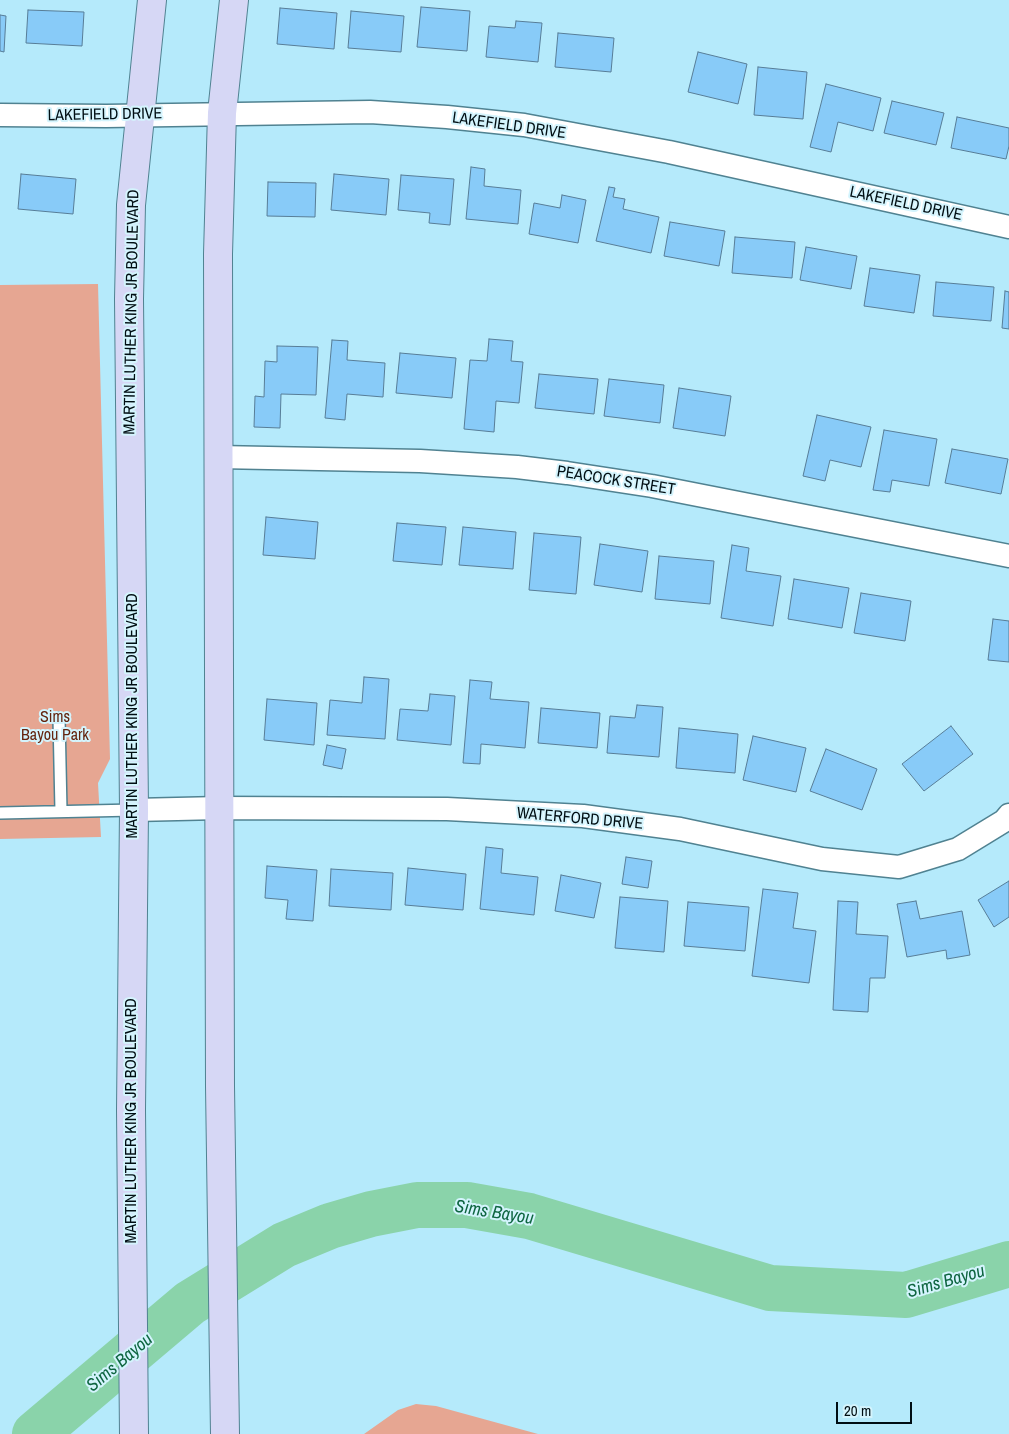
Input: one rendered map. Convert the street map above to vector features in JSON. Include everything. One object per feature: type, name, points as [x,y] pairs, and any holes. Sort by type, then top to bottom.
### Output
[{"type":"main road","name":"MARTIN LUTHER KING JR BOULEVARD","points":[[134,1434],[131,1110],[134,810],[131,206],[152,0]]},
{"type":"main road","points":[[225,1434],[220,1086],[218,254],[222,114],[234,0]]},
{"type":"street","name":"LAKEFIELD DRIVE","points":[[0,115],[370,112],[447,117],[524,126],[669,152],[1009,227]]},
{"type":"street","name":"PEACOCK STREET","points":[[218,457],[420,462],[517,467],[567,473],[652,486],[1009,556]]},
{"type":"street","name":"WATERFORD DRIVE","points":[[134,810],[220,808],[447,809],[583,816],[680,829],[822,859],[899,867],[958,849],[1009,816]]},
{"type":"lane","points":[[59,718],[61,811]]},
{"type":"lane","points":[[0,812],[134,810]]},
{"type":"green space","name":"Sims Bayou Park","points":[[98,284],[110,759],[98,783],[101,837],[0,839],[0,285]]},
{"type":"green space","points":[[416,1404],[436,1406],[538,1434],[364,1434],[398,1410]]},
{"type":"building","points":[[421,7],[470,11],[467,51],[417,47]]},
{"type":"building","points":[[280,8],[337,13],[334,49],[277,44]]},
{"type":"building","points":[[28,10],[84,12],[82,46],[26,43]]},
{"type":"building","points":[[351,11],[404,16],[401,52],[348,48]]},
{"type":"building","points":[[0,15],[6,16],[4,52],[0,51]]},
{"type":"building","points":[[516,21],[542,23],[538,62],[486,57],[489,26],[515,28]]},
{"type":"building","points":[[558,33],[614,38],[611,72],[555,67]]},
{"type":"building","points":[[698,52],[747,64],[738,104],[688,92]]},
{"type":"building","points":[[758,67],[807,72],[803,119],[754,115]]},
{"type":"building","points":[[826,84],[881,98],[873,131],[838,122],[831,152],[810,147]]},
{"type":"building","points":[[892,101],[944,113],[936,145],[884,133]]},
{"type":"building","points":[[957,117],[1009,128],[1009,146],[1006,159],[951,148]]},
{"type":"building","points":[[471,167],[485,169],[484,186],[521,190],[518,224],[466,219]]},
{"type":"building","points":[[21,174],[76,179],[73,214],[18,209]]},
{"type":"building","points":[[334,174],[389,179],[386,215],[331,210]]},
{"type":"building","points":[[401,175],[454,179],[450,225],[429,223],[430,213],[398,210]]},
{"type":"building","points":[[268,182],[316,183],[315,217],[267,216]]},
{"type":"building","points":[[609,187],[615,188],[613,197],[625,199],[623,209],[659,217],[651,253],[596,241]]},
{"type":"building","points":[[562,195],[586,200],[578,243],[529,234],[534,203],[560,208]]},
{"type":"building","points":[[670,222],[725,231],[719,266],[664,256]]},
{"type":"building","points":[[735,237],[795,242],[792,278],[732,273]]},
{"type":"building","points":[[806,247],[857,256],[851,289],[800,280]]},
{"type":"building","points":[[870,268],[920,275],[914,313],[864,306]]},
{"type":"building","points":[[936,282],[994,287],[991,321],[933,316]]},
{"type":"building","points":[[1005,291],[1009,292],[1009,329],[1002,328]]},
{"type":"building","points":[[489,339],[513,341],[511,361],[523,362],[519,403],[496,401],[494,432],[464,429],[470,360],[487,361]]},
{"type":"building","points":[[332,340],[348,341],[347,360],[385,363],[383,397],[347,394],[345,420],[325,418]]},
{"type":"building","points":[[277,346],[318,347],[316,395],[281,394],[280,428],[254,427],[255,396],[264,397],[265,361],[277,362]]},
{"type":"building","points":[[400,353],[456,358],[452,398],[396,393]]},
{"type":"building","points":[[539,374],[598,379],[594,414],[535,408]]},
{"type":"building","points":[[609,379],[664,385],[660,423],[604,416]]},
{"type":"building","points":[[679,388],[731,396],[725,436],[673,428]]},
{"type":"building","points":[[817,415],[871,427],[861,467],[830,460],[825,481],[803,476]]},
{"type":"building","points":[[884,430],[937,439],[929,486],[892,480],[890,492],[873,490]]},
{"type":"building","points":[[952,449],[1008,459],[1001,494],[945,483]]},
{"type":"building","points":[[266,517],[318,522],[315,559],[263,555]]},
{"type":"building","points":[[397,523],[446,527],[442,565],[393,561]]},
{"type":"building","points":[[463,527],[516,532],[513,569],[459,565]]},
{"type":"building","points":[[534,533],[581,537],[576,594],[529,590]]},
{"type":"building","points":[[600,544],[648,551],[642,592],[594,585]]},
{"type":"building","points":[[732,545],[749,548],[746,571],[781,576],[773,626],[721,618]]},
{"type":"building","points":[[659,556],[714,561],[710,604],[655,599]]},
{"type":"building","points":[[794,579],[849,588],[842,628],[788,619]]},
{"type":"building","points":[[861,593],[911,601],[905,641],[854,633]]},
{"type":"building","points":[[993,619],[1009,621],[1009,662],[988,660]]},
{"type":"building","points":[[364,677],[389,679],[385,739],[327,735],[330,700],[362,703]]},
{"type":"building","points":[[470,680],[492,682],[490,699],[529,702],[525,748],[481,744],[480,764],[463,763]]},
{"type":"building","points":[[430,694],[455,696],[451,745],[397,740],[400,709],[428,711]]},
{"type":"building","points":[[267,699],[317,703],[314,745],[264,740]]},
{"type":"building","points":[[637,705],[663,707],[659,757],[607,753],[610,716],[635,718]]},
{"type":"building","points":[[541,708],[600,713],[597,748],[538,743]]},
{"type":"building","points":[[951,726],[973,754],[924,791],[902,764]]},
{"type":"building","points":[[679,728],[738,734],[735,773],[676,768]]},
{"type":"building","points":[[753,736],[806,748],[796,792],[743,780]]},
{"type":"building","points":[[327,745],[346,749],[342,769],[323,765]]},
{"type":"building","points":[[826,749],[877,769],[862,810],[810,791]]},
{"type":"building","points":[[486,847],[503,849],[501,873],[538,877],[534,915],[480,909]]},
{"type":"building","points":[[626,857],[652,861],[648,888],[622,884]]},
{"type":"building","points":[[267,866],[317,870],[313,921],[286,919],[288,900],[265,898]]},
{"type":"building","points":[[408,868],[466,874],[463,910],[405,905]]},
{"type":"building","points":[[331,869],[393,873],[391,910],[329,906]]},
{"type":"building","points":[[561,875],[601,883],[594,918],[555,911]]},
{"type":"building","points":[[1009,881],[1009,917],[994,927],[978,900]]},
{"type":"building","points":[[763,889],[798,893],[793,928],[816,931],[809,983],[752,976]]},
{"type":"building","points":[[620,897],[668,901],[664,952],[615,948]]},
{"type":"building","points":[[838,901],[858,902],[856,934],[888,936],[885,978],[870,978],[868,1012],[833,1010]]},
{"type":"building","points":[[916,901],[920,919],[962,911],[970,955],[947,959],[946,950],[907,957],[897,904]]},
{"type":"building","points":[[688,902],[749,907],[745,951],[684,946]]},
{"type":"waterway","name":"Sims Bayou","points":[[35,1434],[190,1303],[284,1245],[330,1226],[371,1214],[417,1205],[467,1205],[529,1216],[770,1288],[906,1295],[1009,1264]]}]
